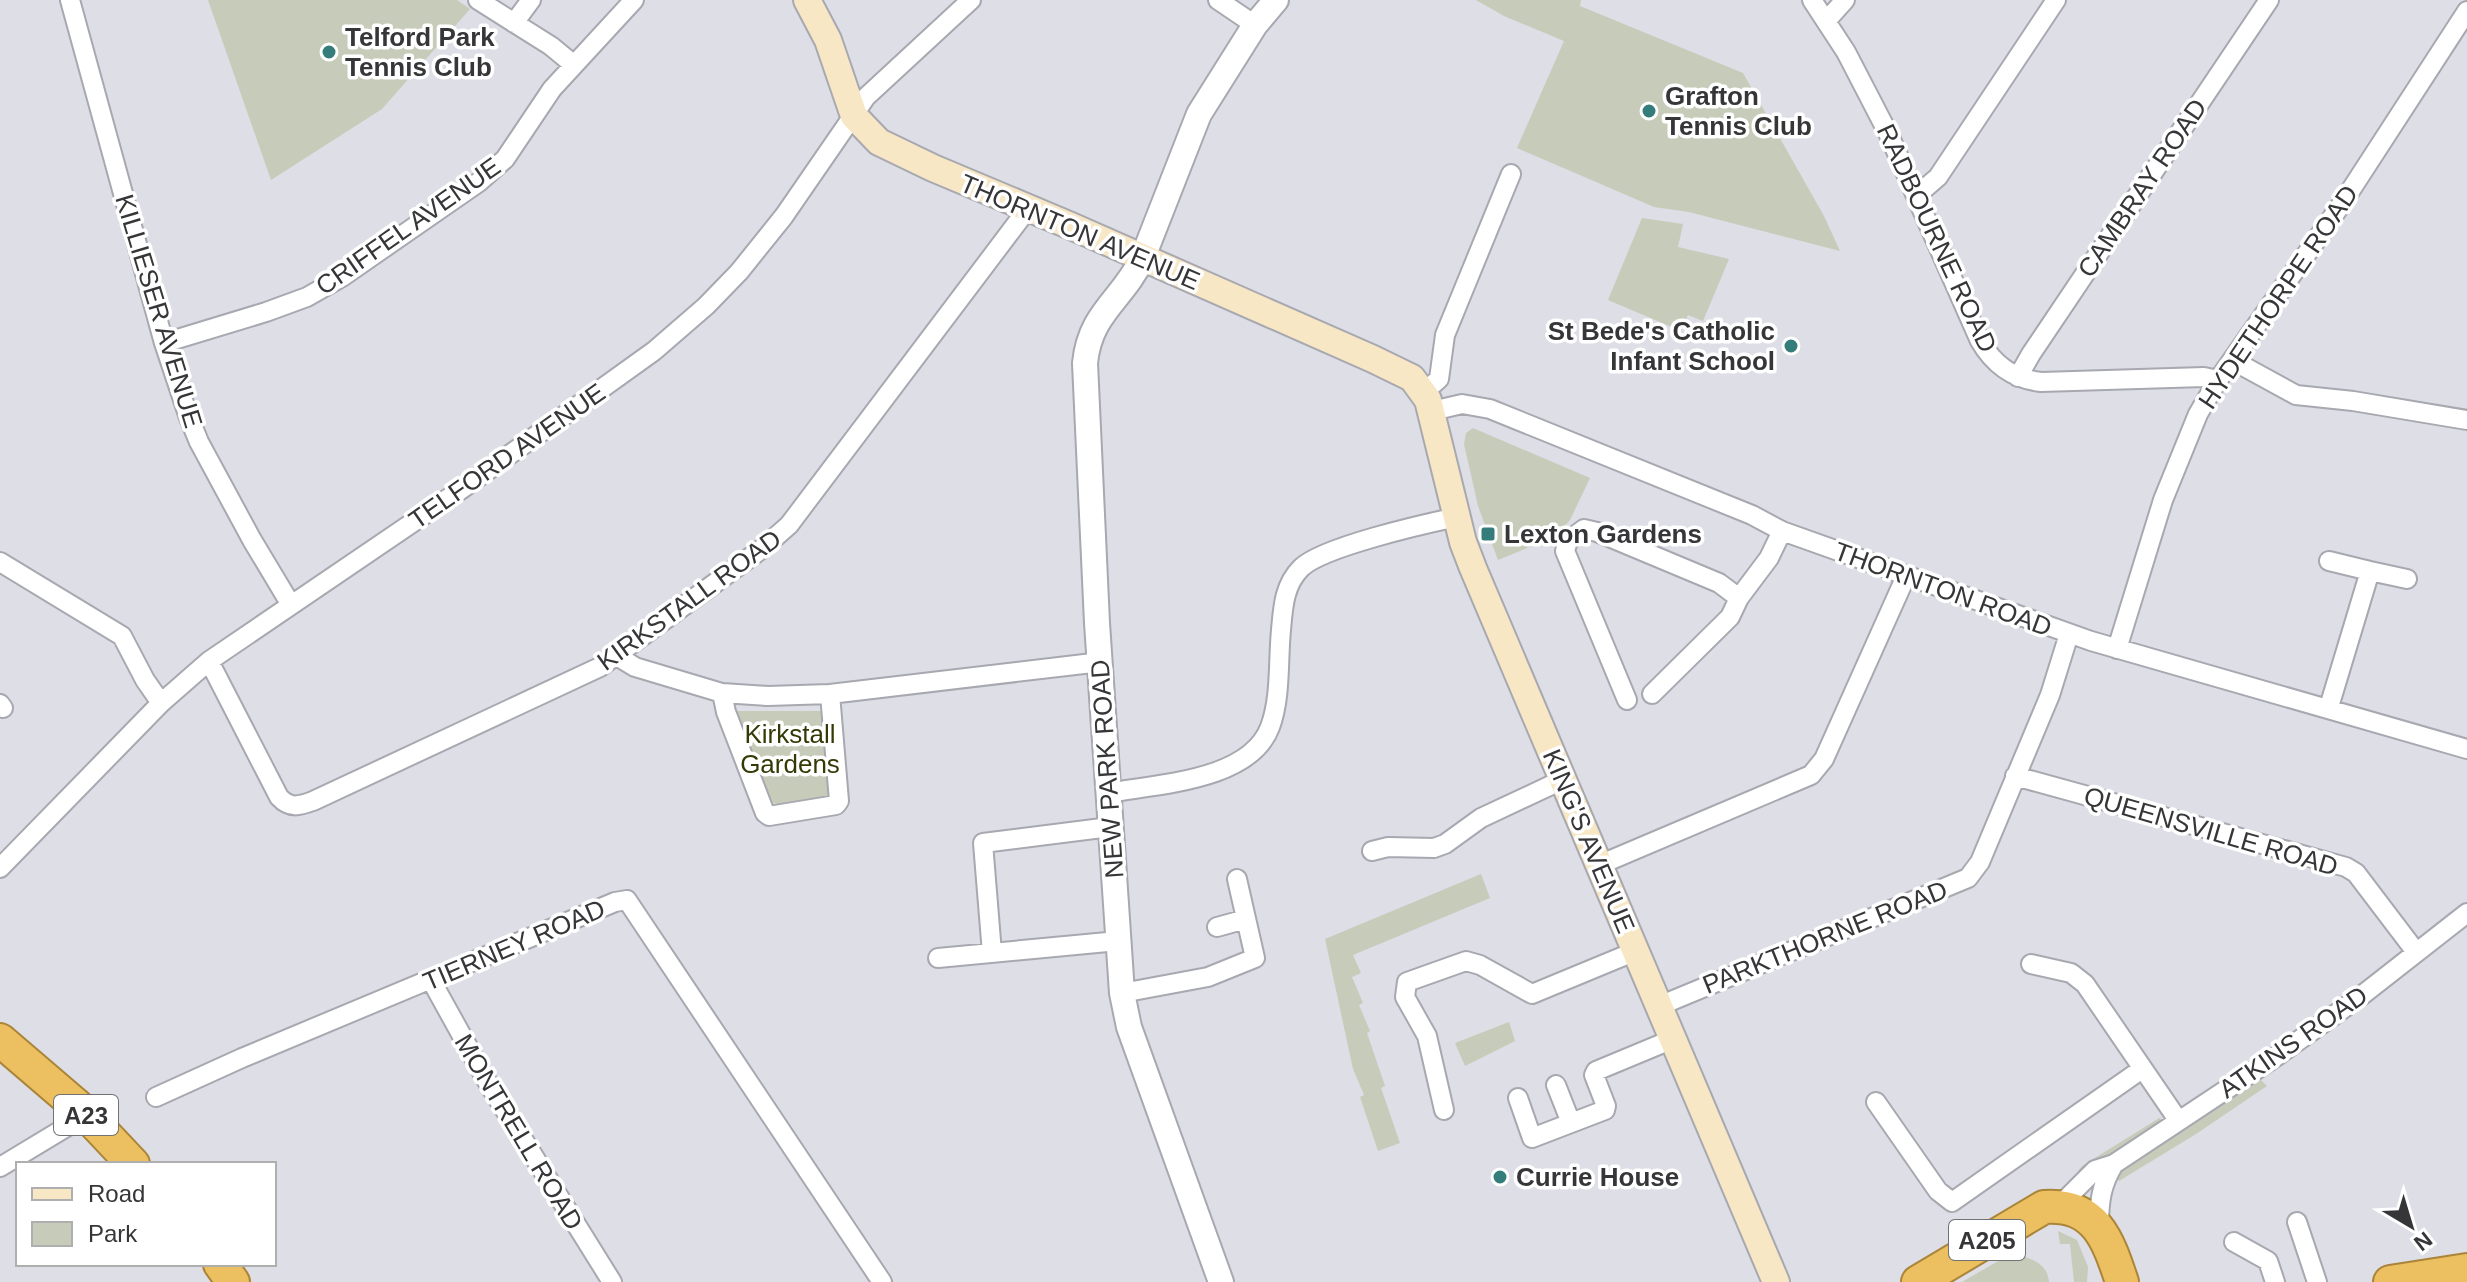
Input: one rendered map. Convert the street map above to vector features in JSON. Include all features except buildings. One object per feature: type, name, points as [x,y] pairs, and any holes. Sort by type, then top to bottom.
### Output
[{"type":"highway","name":"A23","points":[[0,1040],[84,1112],[131,1162]]},
{"type":"highway","name":"A205","points":[[2059,1206],[2086,1215],[2099,1227]]},
{"type":"highway","name":"ATKINS ROAD","points":[[1918,1282],[2044,1207],[2059,1206]]},
{"type":"highway","points":[[2099,1227],[2117,1275]]},
{"type":"highway","points":[[2390,1282],[2467,1270]]},
{"type":"main road","name":"THORNTON AVENUE","points":[[807,0],[820,20],[854,116],[870,135],[891,149],[1403,373],[1428,402]]},
{"type":"main road","name":"KING'S AVENUE","points":[[1428,402],[1463,542],[1776,1282]]},
{"type":"street","name":"KILLIESER AVENUE","points":[[70,0],[164,343],[199,442],[291,605]]},
{"type":"street","points":[[478,0],[551,46],[574,65]]},
{"type":"street","points":[[514,23],[531,0]]},
{"type":"street","name":"CRIFFEL AVENUE","points":[[164,343],[290,304],[342,277],[493,172],[517,144],[552,89],[634,0]]},
{"type":"street","name":"TELFORD AVENUE","points":[[0,868],[161,703],[209,661],[459,491],[654,351],[690,321],[757,252],[873,90],[971,0]]},
{"type":"street","points":[[1218,0],[1255,25]]},
{"type":"street","name":"NEW PARK ROAD","points":[[1221,1282],[1129,1027],[1122,993],[1088,445],[1086,347],[1096,321],[1128,283],[1143,257],[1199,114],[1255,25],[1276,0]]},
{"type":"street","name":"RADBOURNE ROAD","points":[[1812,0],[1827,20],[1869,95],[1980,341],[1993,360],[2018,377],[2054,382],[2204,377],[2218,380]]},
{"type":"street","points":[[1827,20],[1845,0]]},
{"type":"street","points":[[1916,196],[1938,177],[2056,0]]},
{"type":"street","name":"CAMBRAY ROAD","points":[[2018,377],[2269,0]]},
{"type":"street","name":"HYDETHORPE ROAD","points":[[2117,649],[2176,464],[2198,414],[2218,380],[2343,202],[2467,11]]},
{"type":"street","points":[[1428,402],[1439,379],[1445,335],[1511,174]]},
{"type":"street","name":"KIRKSTALL ROAD","points":[[209,661],[279,797],[285,804],[293,806],[313,801],[583,676],[617,656],[763,548],[789,525],[1027,207]]},
{"type":"street","points":[[2232,360],[2296,395],[2467,420]]},
{"type":"street","name":"THORNTON ROAD","points":[[1428,402],[1490,409],[1741,511],[1782,531],[2069,634],[2467,749]]},
{"type":"street","points":[[1108,793],[1212,773],[1252,753],[1263,741],[1274,709],[1283,605],[1293,577],[1303,566],[1328,552],[1457,517]]},
{"type":"street","points":[[1627,700],[1565,551],[1574,535],[1584,529],[1597,532],[1719,583],[1739,598]]},
{"type":"street","points":[[1652,694],[1730,617],[1739,598],[1769,558],[1782,531]]},
{"type":"street","points":[[2329,561],[2407,579]]},
{"type":"street","points":[[0,562],[122,636],[161,703]]},
{"type":"street","points":[[2329,707],[2370,571]]},
{"type":"street","points":[[1599,865],[1811,775],[1824,759],[1906,576]]},
{"type":"street","name":"PARKTHORNE ROAD","points":[[1659,1006],[1968,878],[1980,862],[2050,695],[2069,634]]},
{"type":"street","points":[[617,656],[635,667],[722,693],[768,696],[830,694],[1101,662]]},
{"type":"street","points":[[722,693],[726,712],[765,813],[769,816],[836,805],[839,801],[830,694]]},
{"type":"street","name":"QUEENSVILLE ROAD","points":[[2015,776],[2346,867],[2356,873],[2416,952]]},
{"type":"street","points":[[1372,851],[1388,847],[1434,848],[1445,844],[1481,818],[1562,780]]},
{"type":"street","points":[[992,953],[983,843],[1110,827]]},
{"type":"street","points":[[1122,993],[1208,977],[1251,961],[1255,952],[1237,879]]},
{"type":"street","name":"TIERNEY ROAD","points":[[156,1097],[242,1058],[615,902],[627,900],[882,1282]]},
{"type":"street","name":"ATKINS ROAD","points":[[2059,1206],[2095,1170],[2114,1164],[2288,1049],[2467,913]]},
{"type":"street","points":[[1217,927],[1246,919]]},
{"type":"street","points":[[938,958],[1118,941]]},
{"type":"street","points":[[1444,1110],[1427,1036],[1405,997],[1407,982],[1466,961],[1480,965],[1532,994],[1636,951]]},
{"type":"street","points":[[2031,964],[2071,973],[2079,978],[2178,1120]]},
{"type":"street","name":"MONTRELL ROAD","points":[[431,980],[496,1096],[612,1282]]},
{"type":"street","points":[[1518,1098],[1532,1138],[1605,1110],[1594,1075],[1596,1071],[1673,1039]]},
{"type":"street","points":[[1876,1102],[1938,1191],[1952,1202],[2142,1069]]},
{"type":"street","points":[[1556,1085],[1571,1123]]},
{"type":"street","points":[[0,1167],[73,1123],[84,1112]]},
{"type":"street","points":[[2099,1227],[2103,1181],[2114,1164]]},
{"type":"street","points":[[2297,1222],[2317,1282]]},
{"type":"street","points":[[2234,1242],[2268,1261],[2275,1282]]},
{"type":"green space","name":"Telford Park Tennis Club","points":[[208,0],[457,0],[470,9],[382,109],[271,180]]},
{"type":"green space","name":"Grafton Tennis Club","points":[[1476,0],[1581,0],[1580,6],[1743,73],[1824,216],[1840,251],[1689,212],[1654,207],[1517,148],[1564,41],[1504,16]]},
{"type":"green space","points":[[1642,218],[1683,224],[1678,247],[1729,259],[1703,321],[1688,315],[1681,331],[1608,300]]},
{"type":"green space","points":[[1473,428],[1590,478],[1570,520],[1554,537],[1498,560],[1478,506],[1464,444],[1466,433]]},
{"type":"green space","name":"Kirkstall Gardens","points":[[732,711],[826,711],[828,797],[781,805],[773,803]]},
{"type":"green space","points":[[1481,874],[1490,898],[1353,955],[1361,973],[1352,977],[1363,1003],[1359,1005],[1370,1031],[1367,1033],[1385,1086],[1381,1088],[1400,1143],[1378,1151],[1360,1097],[1364,1095],[1353,1069],[1325,939]]},
{"type":"green space","points":[[1509,1022],[1515,1041],[1465,1066],[1455,1043]]},
{"type":"green space","points":[[2260,1079],[2267,1086],[2196,1134],[2119,1181],[2114,1175]]},
{"type":"green space","points":[[2161,1117],[2159,1123],[2079,1178],[2078,1171],[2082,1166]]},
{"type":"green space","points":[[2058,1231],[2077,1240],[2088,1267],[2087,1282],[2074,1282],[2070,1244],[2060,1244]]},
{"type":"green space","points":[[2012,1253],[2041,1265],[2049,1282],[1962,1282]]},
{"type":"place","name":"Telford Park Tennis Club","points":[[329,52]]},
{"type":"place","name":"Grafton Tennis Club","points":[[1649,111]]},
{"type":"place","name":"St Bede's Catholic Infant School","points":[[1791,346]]},
{"type":"place","name":"Lexton Gardens","points":[[1488,534]]},
{"type":"place","name":"Currie House","points":[[1500,1177]]}]
